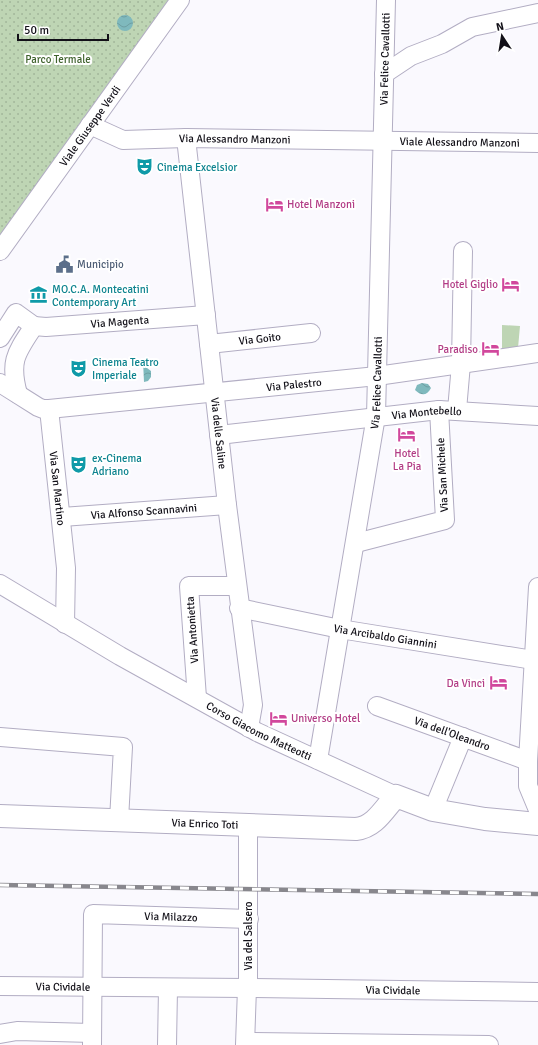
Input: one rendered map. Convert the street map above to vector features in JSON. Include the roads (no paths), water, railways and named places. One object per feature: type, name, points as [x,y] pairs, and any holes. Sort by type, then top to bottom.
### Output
[{"type":"main road","name":"Corso Giacomo Matteotti","points":[[396,796],[434,810],[485,819],[538,824]]},
{"type":"main road","name":"Via Enrico Toti","points":[[0,816],[365,828],[372,824],[396,796]]},
{"type":"street","name":"Viale Giuseppe Verdi","points":[[0,251],[180,0]]},
{"type":"street","name":"Via Felice Cavallotti","points":[[318,760],[356,543],[376,416],[386,0]]},
{"type":"street","points":[[384,74],[411,56],[442,44],[472,27],[538,13]]},
{"type":"street","name":"Via Alessandro Manzoni","points":[[90,125],[123,140],[186,138],[382,140]]},
{"type":"street","name":"Via delle Saline","points":[[186,138],[239,608],[253,705],[249,728]]},
{"type":"street","name":"Viale Alessandro Manzoni","points":[[382,140],[538,144]]},
{"type":"street","points":[[457,410],[461,364],[463,251]]},
{"type":"street","points":[[0,338],[16,314],[34,326],[16,354],[14,369],[18,394]]},
{"type":"street","name":"Via Magenta","points":[[34,326],[46,327],[206,315]]},
{"type":"street","name":"Via Goito","points":[[209,344],[311,333]]},
{"type":"street","name":"Via Palestro","points":[[49,409],[377,376],[538,353]]},
{"type":"street","points":[[0,383],[43,409],[49,409]]},
{"type":"street","name":"Via San Martino","points":[[49,409],[62,517],[66,568],[65,624]]},
{"type":"street","name":"Via Montebello","points":[[219,435],[439,410],[538,416]]},
{"type":"street","name":"Via San Michele","points":[[356,543],[445,520],[439,410]]},
{"type":"street","name":"Via Alfonso Scannavini","points":[[62,517],[227,505]]},
{"type":"street","name":"Corso Giacomo Matteotti","points":[[0,584],[65,624],[249,728],[396,796]]},
{"type":"street","name":"Via Antonietta","points":[[197,698],[189,586],[237,586]]},
{"type":"street","points":[[538,587],[531,755],[528,786],[538,810]]},
{"type":"street","name":"Via Arcibaldo Giannini","points":[[239,608],[340,629],[535,649]]},
{"type":"street","name":"Via dell'Oleandro","points":[[377,706],[463,737],[531,755]]},
{"type":"street","points":[[0,737],[123,747],[119,820]]},
{"type":"street","points":[[434,810],[463,737]]},
{"type":"street","name":"Via del Salsero","points":[[246,1043],[249,919],[248,825]]},
{"type":"street","name":"Via Milazzo","points":[[93,988],[94,914],[249,919]]},
{"type":"street","name":"Via Cividale","points":[[0,986],[538,992]]},
{"type":"street","points":[[0,1034],[17,1031],[92,1039],[93,988]]},
{"type":"street","points":[[167,1045],[168,989]]},
{"type":"street","points":[[246,1043],[489,1045]]},
{"type":"water","points":[[122,15],[128,15],[133,20],[131,29],[128,31],[122,31],[117,26],[117,20]]},
{"type":"water","points":[[143,361],[147,368],[151,371],[151,377],[148,381],[144,382]]},
{"type":"water","points":[[422,383],[428,384],[431,388],[426,394],[419,393],[415,390],[417,385]]},
{"type":"railway","points":[[0,885],[538,894]]},
{"type":"place","name":"Cinema Excelsior","points":[[144,167]]},
{"type":"place","name":"Hotel Manzoni","points":[[274,204]]},
{"type":"place","name":"Municipio","points":[[64,264]]},
{"type":"place","name":"Hotel Giglio","points":[[511,284]]},
{"type":"place","name":"MO.C.A. Montecatini Contemporary Art","points":[[39,295]]},
{"type":"place","name":"Paradiso","points":[[491,349]]},
{"type":"place","name":"Cinema Teatro Imperiale","points":[[79,368]]},
{"type":"place","name":"Hotel La Pia","points":[[407,435]]},
{"type":"place","name":"ex-Cinema Adriano","points":[[79,464]]},
{"type":"place","name":"Da Vinci","points":[[498,683]]},
{"type":"place","name":"Universo Hotel","points":[[278,718]]},
{"type":"park label","name":"Parco Termale","points":[[58,59]]}]
